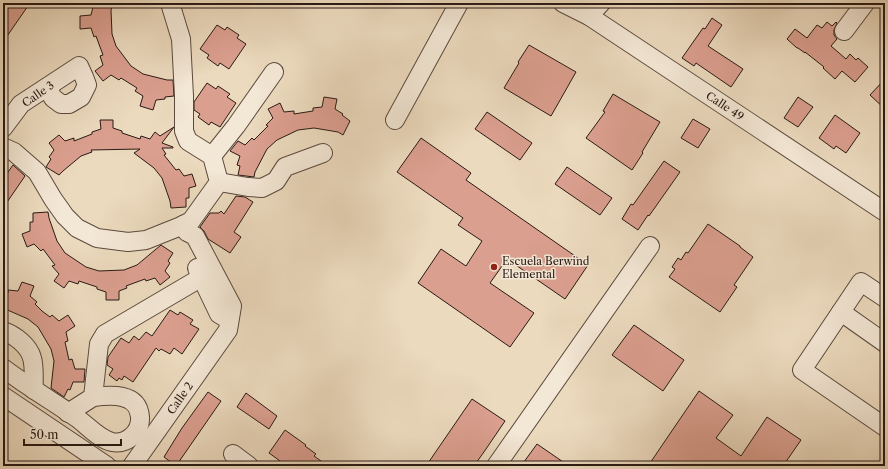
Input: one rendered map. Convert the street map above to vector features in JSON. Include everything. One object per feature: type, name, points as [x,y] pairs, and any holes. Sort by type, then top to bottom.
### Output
[{"type":"street","points":[[3,147],[14,152],[37,172],[65,216],[77,228],[96,238],[128,242],[146,240],[185,229],[219,182],[212,156],[188,141],[184,131],[181,39],[170,3]]},
{"type":"street","points":[[395,120],[459,3]]},
{"type":"street","name":"Calle 49","points":[[563,3],[589,16],[885,212]]},
{"type":"street","points":[[589,16],[601,3]]},
{"type":"street","points":[[844,31],[865,3]]},
{"type":"street","name":"Calle 3","points":[[3,128],[21,104],[79,66],[87,86],[81,97],[69,104],[61,104],[53,98],[47,87]]},
{"type":"street","points":[[212,156],[236,126],[274,72]]},
{"type":"street","points":[[219,182],[262,188],[276,181],[285,167],[323,153]]},
{"type":"street","points":[[93,397],[99,344],[105,334],[207,274],[195,236],[185,229]]},
{"type":"street","points":[[496,466],[650,246]]},
{"type":"street","name":"Calle 2","points":[[132,466],[229,325],[232,306],[207,274]]},
{"type":"street","points":[[885,298],[861,282],[802,370],[885,427]]},
{"type":"street","points":[[840,312],[885,343]]},
{"type":"street","points":[[3,331],[17,338],[27,349],[32,358],[34,390]]},
{"type":"street","points":[[3,368],[98,435],[107,440],[121,442],[128,440],[134,435],[140,418],[139,409],[133,402],[125,397],[117,395],[93,397],[68,413]]},
{"type":"street","points":[[3,396],[107,466]]},
{"type":"street","points":[[233,454],[249,466]]},
{"type":"building","points":[[3,3],[30,3],[3,42]]},
{"type":"building","points":[[97,3],[113,3],[111,10],[112,34],[116,46],[131,66],[143,74],[173,80],[174,96],[156,100],[153,110],[140,106],[143,96],[135,91],[137,88],[121,78],[119,80],[111,75],[103,81],[95,71],[103,65],[100,56],[103,55],[96,36],[94,37],[91,28],[80,29],[80,16],[91,15],[93,7],[95,7]]},
{"type":"building","points":[[712,18],[722,25],[708,46],[743,69],[731,87],[696,63],[694,66],[682,58]]},
{"type":"building","points":[[827,22],[832,26],[836,22],[837,23],[834,30],[834,35],[837,39],[831,46],[846,59],[850,54],[856,60],[858,58],[868,67],[855,82],[842,71],[835,79],[823,68],[824,67],[787,39],[795,29],[807,38],[817,25],[822,28]]},
{"type":"building","points":[[217,25],[225,30],[227,27],[239,35],[237,38],[246,44],[229,69],[220,63],[218,66],[207,58],[209,55],[200,49]]},
{"type":"building","points":[[529,45],[576,72],[551,116],[504,88]]},
{"type":"building","points":[[885,79],[885,109],[870,95]]},
{"type":"building","points":[[207,83],[216,89],[218,86],[230,94],[227,97],[236,103],[220,127],[211,122],[209,125],[198,117],[200,114],[194,110],[194,102]]},
{"type":"building","points":[[613,94],[660,122],[632,170],[586,138],[605,112],[603,111]]},
{"type":"building","points":[[324,97],[337,99],[335,109],[350,121],[343,135],[338,132],[314,128],[298,130],[277,140],[267,149],[254,177],[238,175],[240,166],[237,165],[240,156],[230,151],[238,141],[245,145],[252,138],[254,140],[268,126],[266,125],[273,118],[268,109],[280,103],[284,112],[294,111],[294,114],[313,111],[313,108],[322,107]]},
{"type":"building","points":[[798,97],[813,107],[798,127],[784,118]]},
{"type":"building","points":[[487,112],[532,143],[520,160],[475,129]]},
{"type":"building","points":[[835,115],[860,133],[846,153],[836,146],[834,149],[819,138]]},
{"type":"building","points":[[693,119],[710,129],[698,148],[681,138]]},
{"type":"building","points":[[100,120],[113,120],[113,128],[122,131],[122,133],[140,139],[141,136],[150,139],[155,132],[160,136],[174,127],[162,143],[173,148],[162,148],[166,154],[164,155],[176,170],[179,169],[184,176],[192,174],[196,186],[189,188],[189,198],[186,198],[186,207],[171,208],[162,178],[154,168],[134,153],[140,149],[91,150],[92,152],[81,156],[59,175],[46,167],[51,159],[49,157],[54,150],[49,143],[59,135],[65,141],[74,138],[74,141],[92,134],[92,132],[101,129]]},
{"type":"building","points":[[421,138],[471,173],[466,180],[588,265],[565,299],[507,259],[490,283],[534,313],[510,347],[418,283],[441,249],[466,266],[482,241],[458,225],[463,218],[397,172]]},
{"type":"building","points":[[664,161],[680,172],[638,230],[622,219],[631,204],[633,205]]},
{"type":"building","points":[[13,165],[25,176],[3,208],[3,179]]},
{"type":"building","points":[[567,167],[612,198],[600,215],[555,184]]},
{"type":"building","points":[[236,196],[245,197],[253,202],[234,232],[241,237],[230,253],[208,239],[200,227],[210,213],[219,213],[221,211],[224,214]]},
{"type":"building","points":[[48,212],[57,241],[65,253],[86,267],[99,271],[124,270],[137,265],[161,245],[173,253],[168,261],[170,263],[165,271],[170,277],[160,285],[155,278],[146,281],[145,279],[126,286],[127,288],[119,291],[119,300],[106,300],[106,292],[97,289],[97,287],[79,281],[78,284],[69,281],[64,288],[54,281],[59,274],[52,266],[55,265],[43,249],[41,251],[34,244],[27,247],[22,234],[30,231],[30,222],[33,222],[33,213]]},
{"type":"building","points":[[708,224],[753,257],[734,285],[737,287],[720,312],[669,277],[675,269],[672,267],[678,258],[681,260],[686,252],[688,253]]},
{"type":"building","points":[[22,282],[34,286],[30,296],[37,302],[35,304],[42,311],[50,317],[52,315],[59,321],[68,315],[75,326],[66,332],[68,341],[65,342],[69,360],[72,359],[75,369],[85,369],[84,382],[73,382],[70,390],[68,389],[64,397],[51,388],[54,361],[51,349],[38,327],[28,319],[3,308],[3,293],[8,293],[8,290],[18,291]]},
{"type":"building","points":[[170,310],[178,315],[180,312],[193,320],[190,324],[199,329],[182,354],[174,348],[170,354],[161,349],[159,351],[156,348],[133,382],[124,376],[122,380],[119,378],[117,381],[109,375],[113,369],[107,365],[108,357],[121,338],[129,343],[134,336],[139,340],[146,332],[152,336]]},
{"type":"building","points":[[634,325],[684,360],[663,391],[612,355]]},
{"type":"building","points":[[699,391],[733,415],[716,438],[741,456],[767,417],[801,440],[783,466],[648,466]]},
{"type":"building","points":[[208,392],[221,401],[176,466],[164,457],[182,428]]},
{"type":"building","points":[[246,393],[277,416],[269,429],[237,407]]},
{"type":"building","points":[[472,399],[505,421],[486,449],[474,466],[426,466]]},
{"type":"building","points":[[285,430],[306,445],[305,446],[316,454],[314,456],[328,466],[287,466],[269,453]]},
{"type":"building","points":[[537,444],[569,466],[521,466]]},
{"type":"place","name":"Escuela Berwind Elemental","points":[[494,267]]}]
